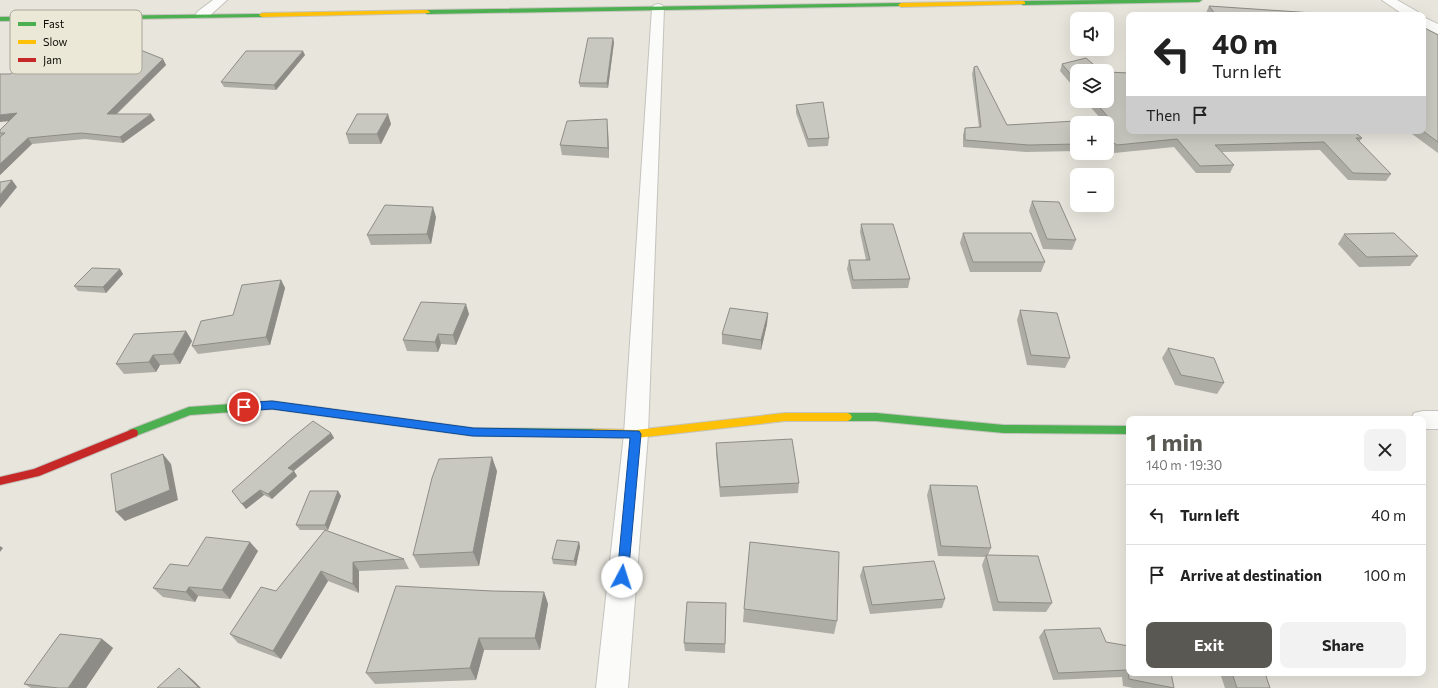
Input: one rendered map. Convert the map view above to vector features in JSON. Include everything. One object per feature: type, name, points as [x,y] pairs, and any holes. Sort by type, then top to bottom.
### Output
[{"type":"main road","points":[[142,16],[658,8],[848,3],[1200,0]]},
{"type":"main road","points":[[0,18],[10,18]]},
{"type":"main road","points":[[0,481],[35,473],[189,411],[272,405],[473,432],[636,434],[785,417],[876,417],[1004,429],[1126,430]]},
{"type":"street","points":[[202,15],[221,0]]},
{"type":"street","points":[[1388,0],[1408,12]]},
{"type":"street","points":[[612,688],[636,434],[658,8]]},
{"type":"street","points":[[1426,23],[1438,30]]},
{"type":"street","points":[[1426,420],[1438,420]]},
{"type":"building","points":[[1209,6],[1298,12],[1214,12]]},
{"type":"building","points":[[1426,29],[1438,35],[1438,142],[1426,133]]},
{"type":"building","points":[[588,38],[613,38],[607,83],[579,83]]},
{"type":"building","points":[[142,51],[163,59],[107,114],[151,114],[120,137],[81,133],[28,138],[0,164],[0,137],[5,133],[0,133],[0,130],[17,113],[0,115],[0,74],[142,74]]},
{"type":"building","points":[[246,51],[303,51],[274,85],[221,82]]},
{"type":"building","points":[[1086,58],[1093,64],[1070,64],[1070,74],[1062,64]]},
{"type":"building","points":[[977,66],[1007,125],[1070,121],[1070,144],[1029,145],[965,140],[965,128],[981,127],[974,67]]},
{"type":"building","points":[[1114,72],[1126,73],[1126,134],[1357,134],[1362,138],[1356,138],[1391,174],[1353,173],[1324,142],[1215,145],[1234,165],[1200,166],[1177,139],[1117,145],[1114,143],[1114,116],[1107,116],[1100,108],[1114,108]]},
{"type":"building","points":[[823,102],[829,138],[808,139],[796,105]]},
{"type":"building","points":[[357,114],[388,114],[377,134],[346,134]]},
{"type":"building","points":[[607,119],[608,148],[560,145],[567,121]]},
{"type":"building","points":[[12,180],[0,195],[0,182]]},
{"type":"building","points":[[1032,201],[1059,202],[1076,240],[1047,239]]},
{"type":"building","points":[[385,205],[433,207],[427,234],[367,235]]},
{"type":"building","points":[[861,224],[893,224],[910,279],[853,280],[849,260],[870,260]]},
{"type":"building","points":[[963,233],[1031,233],[1045,262],[973,262]]},
{"type":"building","points":[[1394,233],[1418,256],[1367,257],[1344,234]]},
{"type":"building","points":[[92,268],[120,269],[103,287],[74,286]]},
{"type":"building","points":[[281,280],[266,337],[192,346],[201,321],[233,315],[242,285]]},
{"type":"building","points":[[421,302],[466,304],[453,335],[438,334],[435,342],[403,340]]},
{"type":"building","points":[[730,308],[768,313],[761,340],[722,334]]},
{"type":"building","points":[[1020,310],[1057,313],[1070,358],[1031,355]]},
{"type":"building","points":[[186,331],[173,354],[153,355],[149,362],[116,364],[134,334]]},
{"type":"building","points":[[1168,348],[1214,358],[1224,383],[1181,375]]},
{"type":"building","points":[[313,421],[331,433],[288,468],[294,471],[268,494],[260,490],[242,504],[232,491]]},
{"type":"building","points":[[792,439],[799,483],[720,487],[716,443]]},
{"type":"building","points":[[163,454],[170,490],[116,512],[111,474]]},
{"type":"building","points":[[492,457],[473,552],[413,555],[432,478],[439,459]]},
{"type":"building","points":[[930,485],[977,486],[991,548],[941,546]]},
{"type":"building","points":[[310,491],[338,491],[325,525],[296,525]]},
{"type":"building","points":[[325,530],[404,559],[353,562],[353,584],[321,571],[273,651],[230,634],[261,587],[276,591]]},
{"type":"building","points":[[206,537],[250,542],[222,590],[189,587],[186,592],[153,588],[170,564],[188,566]]},
{"type":"building","points":[[557,540],[579,542],[574,561],[552,559]]},
{"type":"building","points":[[750,542],[839,552],[837,621],[744,609]]},
{"type":"building","points":[[986,555],[1038,556],[1052,603],[998,602]]},
{"type":"building","points":[[934,561],[945,599],[872,605],[863,567]]},
{"type":"building","points":[[396,586],[544,592],[535,638],[479,638],[470,668],[366,673]]},
{"type":"building","points":[[687,602],[726,603],[725,644],[684,643]]},
{"type":"building","points":[[1100,628],[1106,642],[1126,645],[1126,670],[1058,673],[1044,630]]},
{"type":"building","points":[[60,634],[102,639],[68,688],[24,684]]},
{"type":"building","points":[[179,668],[199,688],[157,688]]},
{"type":"building","points":[[1129,676],[1172,676],[1174,688],[1129,679]]},
{"type":"building","points":[[1233,676],[1266,676],[1270,688],[1237,688]]},
{"type":"traffic: fast","points":[[1023,3],[1199,0]]},
{"type":"traffic: fast","points":[[427,12],[901,5]]},
{"type":"traffic: fast","points":[[142,17],[262,15]]},
{"type":"traffic: fast","points":[[0,19],[10,19]]},
{"type":"traffic: fast","points":[[133,433],[189,411],[272,405],[473,432],[595,433]]},
{"type":"traffic: fast","points":[[847,417],[876,417],[1004,429],[1126,430]]},
{"type":"traffic: slow","points":[[901,5],[1023,3]]},
{"type":"traffic: slow","points":[[262,15],[427,12]]},
{"type":"traffic: slow","points":[[595,433],[636,434],[785,417],[847,417]]},
{"type":"traffic: jam","points":[[0,481],[35,473],[133,433]]},
{"type":"route","points":[[244,407],[272,405],[473,432],[636,434],[622,577]]}]
